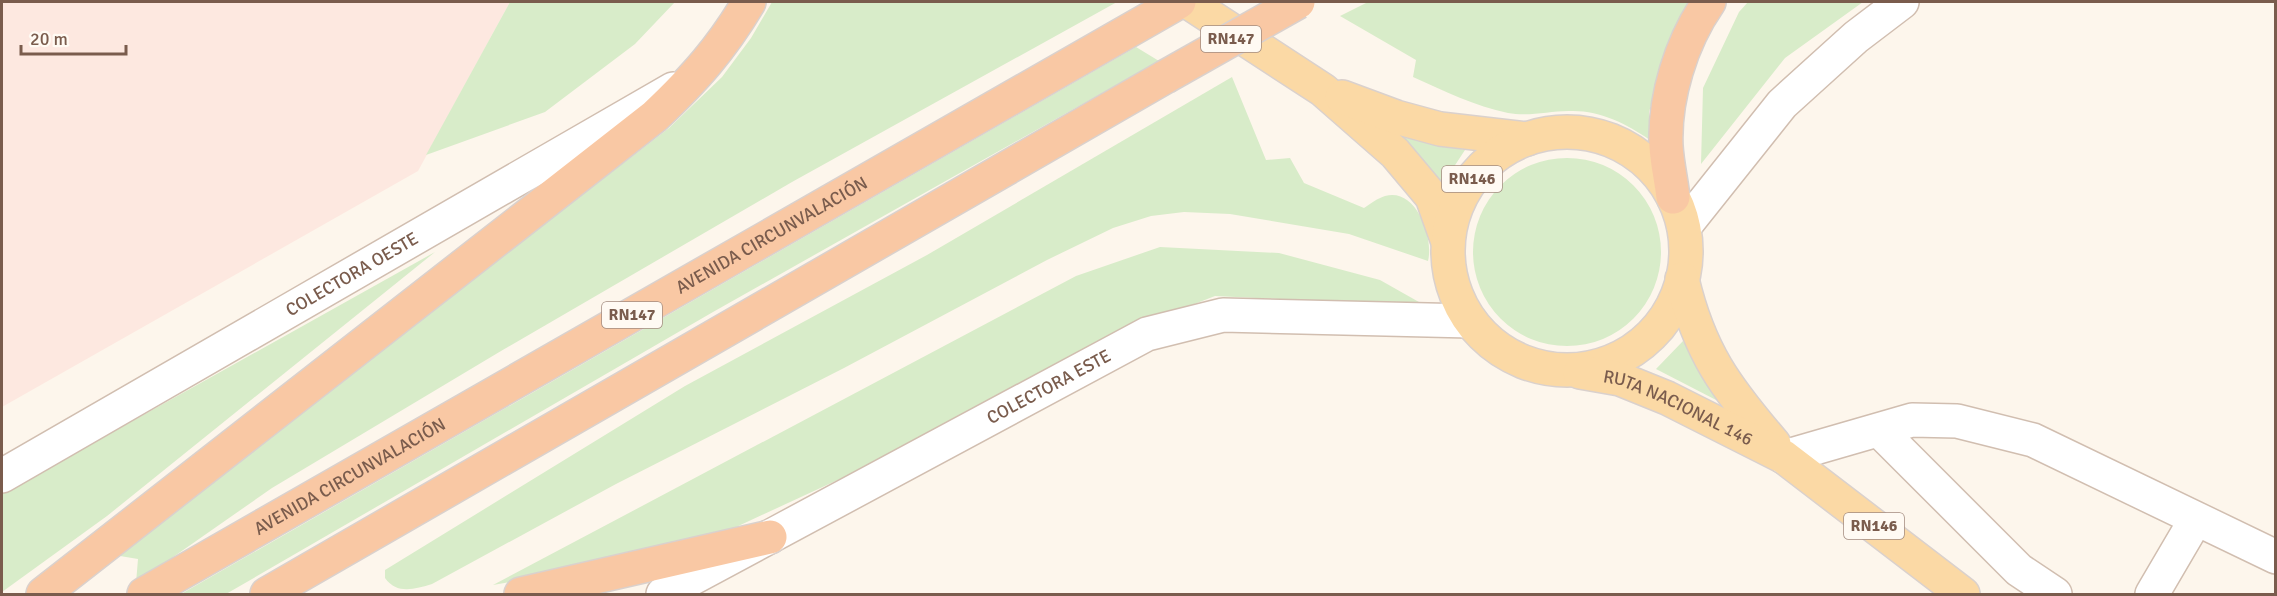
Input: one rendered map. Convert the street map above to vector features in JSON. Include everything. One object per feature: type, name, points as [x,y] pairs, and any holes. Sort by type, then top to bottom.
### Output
[{"type":"highway","points":[[43,594],[655,116],[700,73],[729,36],[749,2]]},
{"type":"highway","name":"AVENIDA CIRCUNVALACIÓN","points":[[144,594],[1179,2]]},
{"type":"highway","name":"RN147","points":[[267,594],[1298,2]]},
{"type":"highway","points":[[1673,196],[1666,147],[1668,103],[1683,53],[1708,2]]},
{"type":"highway","points":[[521,594],[770,537]]},
{"type":"main road","name":"RUTA NACIONAL 146","points":[[1188,2],[1323,90],[1395,153],[1432,197],[1448,242]]},
{"type":"main road","name":"RUTA NACIONAL 146","points":[[1323,90],[1396,117],[1440,129],[1527,139]]},
{"type":"main road","name":"RUTA NACIONAL 146","points":[[1566,370],[1603,364],[1636,348],[1662,322],[1680,290],[1686,259],[1684,227],[1673,196],[1654,168],[1627,147],[1595,134],[1560,131],[1527,139],[1497,154],[1473,178],[1456,208],[1448,242],[1448,265],[1453,287],[1470,321],[1497,347],[1530,365],[1620,379],[1667,398],[1785,457],[1963,594]]},
{"type":"main road","name":"RUTA NACIONAL 146","points":[[1682,279],[1690,313],[1712,365],[1736,400],[1785,457]]},
{"type":"street","points":[[1684,227],[1782,104],[1856,37],[1902,2]]},
{"type":"street","name":"COLECTORA OESTE","points":[[2,476],[700,73]]},
{"type":"street","name":"COLECTORA ESTE","points":[[663,594],[1147,334],[1223,315],[1470,321]]},
{"type":"street","points":[[1785,457],[1912,420],[1957,421],[2033,440],[2276,557]]},
{"type":"street","points":[[1879,430],[2019,570],[2055,594]]},
{"type":"street","points":[[2152,594],[2196,519]]},
{"type":"shaded area","points":[[2,2],[510,2],[418,171],[2,407]]},
{"type":"green space","points":[[510,2],[675,2],[635,44],[545,112],[426,155]]},
{"type":"green space","points":[[772,2],[1117,2],[792,182],[501,351],[272,488],[136,583],[138,559],[114,555],[669,128],[722,77],[751,38]]},
{"type":"green space","points":[[1368,2],[1691,2],[1662,68],[1649,112],[1650,140],[1623,124],[1594,113],[1565,111],[1508,113],[1448,93],[1413,77],[1416,60],[1340,16]]},
{"type":"green space","points":[[1748,2],[1863,2],[1785,58],[1701,164],[1703,88],[1739,12]]},
{"type":"green space","points":[[1136,47],[1159,61],[713,312],[226,594],[181,594]]},
{"type":"green space","points":[[1232,77],[1266,160],[1290,158],[1304,183],[1364,208],[1385,196],[1396,195],[1406,199],[1414,206],[1425,228],[1428,239],[1428,261],[1349,234],[1230,214],[1184,212],[1151,216],[1113,228],[1047,260],[844,368],[616,484],[432,584],[413,589],[401,589],[385,578],[385,570],[685,386],[927,255]]},
{"type":"green space","points":[[1400,135],[1465,150],[1442,185]]},
{"type":"green space","points":[[1576,158],[1603,165],[1634,185],[1654,216],[1660,234],[1660,270],[1654,288],[1634,319],[1603,339],[1585,345],[1558,346],[1523,335],[1507,325],[1494,312],[1480,288],[1474,270],[1473,243],[1484,208],[1494,192],[1507,179],[1531,165],[1549,159]]},
{"type":"green space","points":[[1160,247],[1279,253],[1380,280],[1426,306],[1215,296],[1120,333],[896,453],[734,528],[614,563],[493,585],[1076,276]]},
{"type":"green space","points":[[435,252],[107,516],[2,592],[2,494]]},
{"type":"green space","points":[[1683,341],[1718,401],[1656,369]]}]
